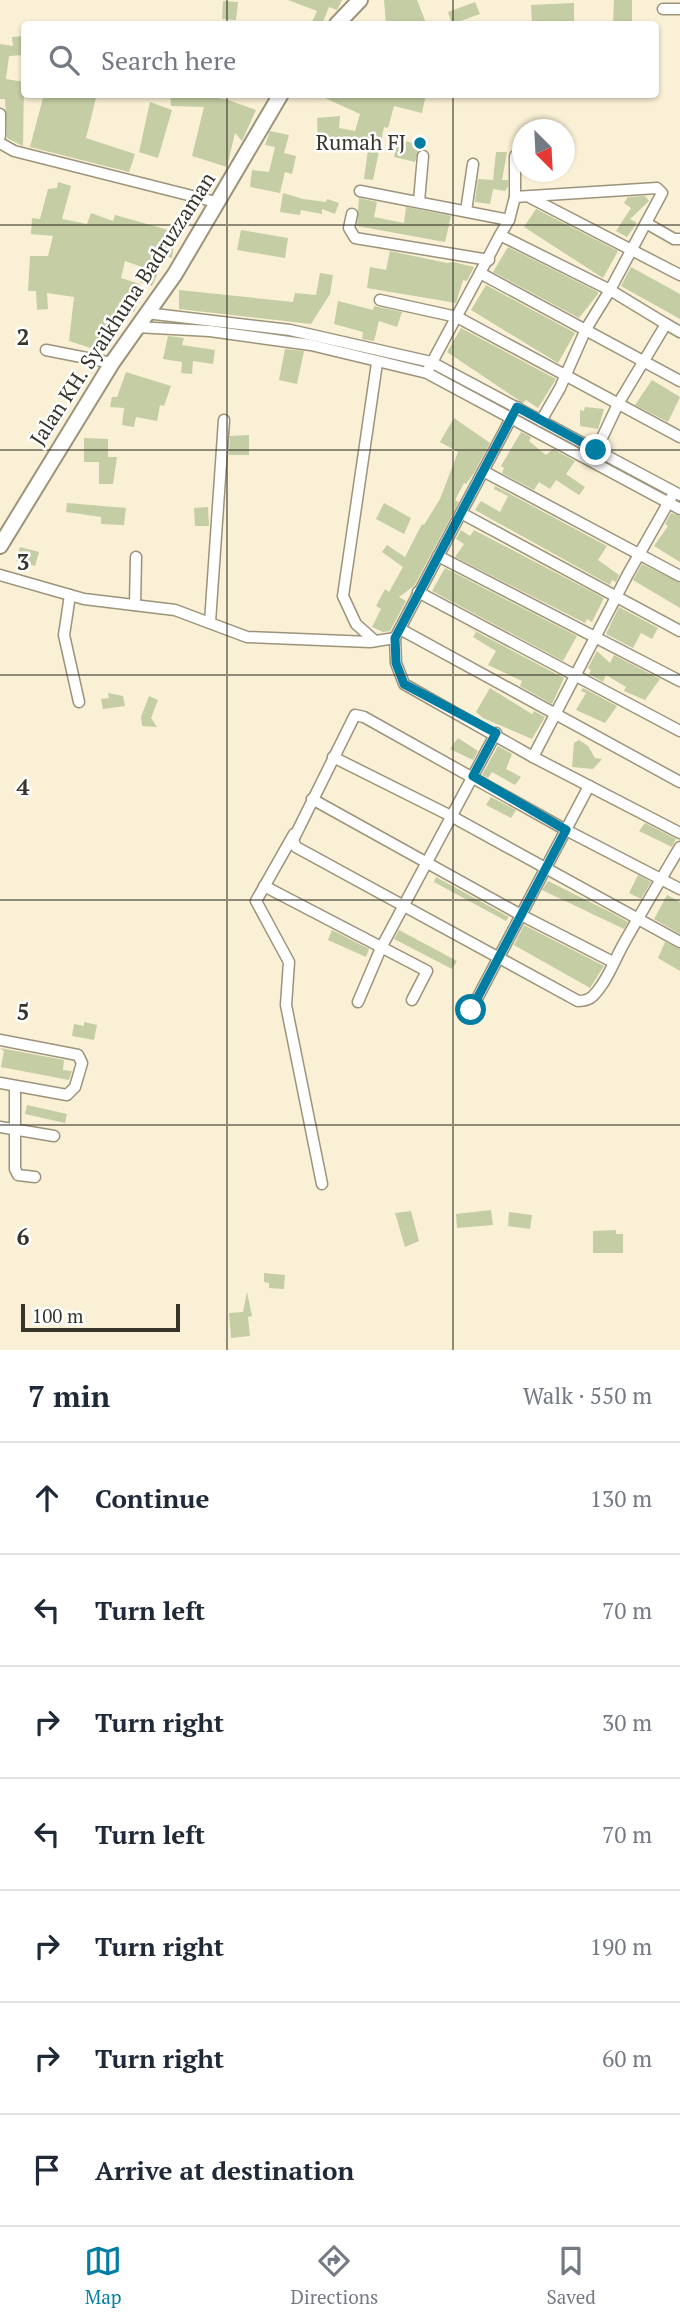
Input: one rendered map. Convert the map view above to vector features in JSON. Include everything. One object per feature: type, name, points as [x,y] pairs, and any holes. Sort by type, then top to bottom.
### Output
[{"type":"main road","points":[[340,21],[360,0]]},
{"type":"main road","name":"Jalan KH. Syaikhuna Badruzzaman","points":[[0,546],[112,363],[175,274],[279,98]]},
{"type":"street","points":[[663,9],[680,9]]},
{"type":"street","points":[[0,114],[0,136]]},
{"type":"street","points":[[0,143],[14,151],[216,202]]},
{"type":"street","points":[[419,201],[423,156]]},
{"type":"street","points":[[466,211],[473,164]]},
{"type":"street","points":[[427,373],[430,362],[509,220],[515,197],[515,182]]},
{"type":"street","points":[[515,197],[657,188],[662,196],[586,329],[565,377],[541,421]]},
{"type":"street","points":[[360,191],[509,220]]},
{"type":"street","points":[[527,196],[680,275]]},
{"type":"street","points":[[352,214],[349,228],[355,238],[489,260]]},
{"type":"street","points":[[646,223],[674,239],[680,239]]},
{"type":"street","points":[[500,235],[610,290],[680,332]]},
{"type":"street","points":[[480,273],[680,381]]},
{"type":"street","points":[[380,300],[457,317],[680,437]]},
{"type":"street","points":[[146,313],[290,330],[430,362],[678,494],[668,502],[533,757]]},
{"type":"street","points":[[592,461],[618,404],[666,324]]},
{"type":"street","points":[[136,327],[210,331],[311,345],[427,373],[680,509]]},
{"type":"street","points":[[46,350],[112,363]]},
{"type":"street","points":[[375,641],[356,624],[343,596],[377,363]]},
{"type":"street","points":[[517,407],[397,634],[396,663],[404,684],[496,733],[533,757],[680,833]]},
{"type":"street","points":[[210,622],[224,419]]},
{"type":"street","points":[[483,471],[680,576]]},
{"type":"street","points":[[461,513],[680,631]]},
{"type":"street","points":[[438,556],[680,681]]},
{"type":"street","points":[[135,605],[136,557]]},
{"type":"street","points":[[0,575],[71,595],[175,610],[247,637],[375,641],[397,634],[680,782]]},
{"type":"street","points":[[418,592],[680,731]]},
{"type":"street","points":[[71,595],[64,635],[79,702]]},
{"type":"street","points":[[322,1184],[285,1005],[289,962],[256,901],[355,715],[364,717],[566,830],[680,889]]},
{"type":"street","points":[[358,1002],[403,905],[496,733]]},
{"type":"street","points":[[333,757],[451,816],[637,921],[680,942]]},
{"type":"street","points":[[471,1010],[589,786]]},
{"type":"street","points":[[312,799],[521,915],[613,962]]},
{"type":"street","points":[[294,833],[296,847],[578,1001],[593,996],[680,847]]},
{"type":"street","points":[[264,886],[427,971],[412,1000]]},
{"type":"street","points":[[0,1040],[78,1055],[82,1059],[75,1087],[70,1094],[0,1083]]},
{"type":"street","points":[[15,1086],[15,1169],[18,1175],[35,1177]]},
{"type":"street","points":[[0,1128],[54,1136]]},
{"type":"building","points":[[288,0],[342,0],[337,10],[329,7],[323,21],[312,21],[317,11]]},
{"type":"building","points":[[384,0],[417,0],[425,21],[386,21]]},
{"type":"building","points":[[614,0],[632,0],[632,21],[613,21]]},
{"type":"building","points":[[223,1],[238,2],[236,20],[222,19]]},
{"type":"building","points":[[475,2],[480,14],[460,21],[451,21],[448,12]]},
{"type":"building","points":[[574,3],[574,21],[532,21],[531,5]]},
{"type":"building","points":[[21,36],[21,55],[9,56],[6,79],[21,82],[21,98],[24,98],[23,146],[7,138],[5,99],[0,99],[0,44],[13,46],[12,37]]},
{"type":"building","points":[[43,98],[96,98],[86,138],[135,154],[129,172],[30,147]]},
{"type":"building","points":[[170,98],[218,98],[256,110],[242,141],[235,133],[227,167],[192,156],[204,107],[171,106]]},
{"type":"building","points":[[325,98],[425,98],[422,113],[394,106],[388,128],[384,127],[373,180],[364,179],[368,150],[344,144],[344,141],[318,142],[317,118],[340,116],[339,128],[355,131],[360,114]]},
{"type":"building","points":[[150,102],[172,110],[158,158],[139,152]]},
{"type":"building","points":[[270,131],[289,135],[284,153],[296,156],[292,174],[285,172],[280,193],[250,187],[252,170],[269,172],[275,147],[265,145]]},
{"type":"building","points":[[398,139],[420,145],[415,162],[394,157]]},
{"type":"building","points":[[496,152],[507,152],[502,180],[508,180],[508,186],[505,191],[493,189],[490,204],[475,202],[478,179],[493,180]]},
{"type":"building","points":[[58,182],[71,186],[62,219],[87,224],[91,213],[113,221],[115,215],[172,231],[168,242],[174,244],[172,258],[166,256],[152,286],[140,282],[145,268],[125,261],[121,278],[140,284],[134,304],[137,305],[134,312],[126,310],[120,328],[110,324],[100,351],[69,341],[74,297],[47,293],[48,309],[37,310],[36,291],[28,291],[30,256],[48,256],[53,236],[31,234],[32,218],[40,219],[48,189],[57,188]]},
{"type":"building","points":[[283,193],[303,199],[326,202],[327,199],[339,203],[335,214],[322,209],[322,214],[301,210],[300,215],[280,212]]},
{"type":"building","points":[[645,196],[649,201],[630,219],[637,223],[627,237],[616,231],[631,208],[624,203],[628,197]]},
{"type":"building","points":[[359,198],[377,202],[374,217],[404,223],[406,207],[451,216],[445,242],[357,226]]},
{"type":"building","points":[[536,209],[618,251],[603,278],[524,227]]},
{"type":"building","points":[[241,230],[288,238],[285,258],[237,250]]},
{"type":"building","points":[[508,247],[598,294],[579,318],[493,272]]},
{"type":"building","points":[[390,251],[474,267],[467,281],[463,280],[456,303],[367,288],[370,267],[386,270]]},
{"type":"building","points":[[631,267],[680,294],[680,319],[621,286]]},
{"type":"building","points":[[320,273],[333,275],[330,294],[311,324],[179,309],[179,290],[293,302],[295,293],[316,295]]},
{"type":"building","points":[[486,285],[575,333],[558,363],[471,310]]},
{"type":"building","points":[[338,301],[373,310],[374,306],[402,312],[397,327],[379,321],[374,341],[362,339],[363,332],[334,324]]},
{"type":"building","points":[[461,328],[556,379],[538,408],[526,400],[523,403],[447,352]]},
{"type":"building","points":[[168,336],[184,338],[182,345],[215,350],[213,364],[193,361],[192,374],[181,373],[182,362],[163,359]]},
{"type":"building","points":[[285,349],[304,351],[297,384],[279,380]]},
{"type":"building","points":[[126,372],[171,386],[164,406],[160,405],[157,421],[136,417],[134,427],[122,425],[124,408],[110,407],[112,397],[117,397]]},
{"type":"building","points":[[652,380],[680,397],[668,422],[635,405]]},
{"type":"building","points":[[585,407],[604,409],[598,429],[580,426],[580,410],[584,411]]},
{"type":"building","points":[[454,418],[490,443],[474,473],[466,484],[464,483],[455,500],[459,502],[414,586],[399,597],[406,601],[390,631],[383,632],[372,627],[381,609],[376,606],[385,589],[389,592],[403,567],[382,552],[387,545],[405,557],[422,524],[424,525],[440,499],[458,452],[440,442]]},
{"type":"building","points":[[521,432],[531,437],[529,441],[546,455],[553,449],[575,461],[566,474],[585,487],[579,495],[556,480],[550,489],[539,482],[534,490],[502,473],[504,468],[501,466]]},
{"type":"building","points":[[249,435],[249,455],[229,455],[230,436]]},
{"type":"building","points":[[84,438],[108,439],[108,457],[117,457],[113,484],[99,484],[99,462],[84,462]]},
{"type":"building","points":[[495,486],[607,546],[598,560],[619,575],[616,582],[612,580],[610,585],[475,510],[481,501],[500,512],[508,496],[494,489]]},
{"type":"building","points":[[67,503],[126,508],[124,525],[101,524],[101,517],[66,512]]},
{"type":"building","points":[[384,503],[411,518],[404,534],[376,519]]},
{"type":"building","points":[[208,507],[209,526],[195,526],[194,508]]},
{"type":"building","points":[[671,513],[680,516],[680,562],[654,546],[668,526],[665,524]]},
{"type":"building","points":[[461,530],[470,536],[474,530],[604,598],[592,622],[587,619],[585,623],[455,557],[464,544],[456,539]]},
{"type":"building","points":[[20,547],[39,552],[35,566],[16,561]]},
{"type":"building","points":[[642,564],[680,583],[680,608],[633,580]]},
{"type":"building","points":[[445,568],[577,636],[563,661],[432,591]]},
{"type":"building","points":[[619,607],[658,628],[652,639],[641,633],[633,648],[606,634]]},
{"type":"building","points":[[460,623],[564,678],[552,704],[520,686],[522,681],[488,665],[496,651],[473,637],[476,632]]},
{"type":"building","points":[[597,651],[610,663],[614,655],[660,679],[645,700],[624,691],[626,687],[606,675],[603,682],[589,674],[591,670],[588,668]]},
{"type":"building","points":[[490,688],[532,714],[534,711],[545,717],[532,739],[483,718],[476,712]]},
{"type":"building","points":[[583,688],[617,706],[605,723],[576,710],[586,693],[581,691]]},
{"type":"building","points":[[108,693],[123,696],[125,706],[103,709],[101,699],[109,698]]},
{"type":"building","points":[[149,696],[158,700],[151,718],[157,727],[142,726],[141,717]]},
{"type":"building","points":[[458,738],[478,751],[473,760],[450,749]]},
{"type":"building","points":[[579,740],[588,746],[595,758],[602,759],[593,769],[572,767],[574,743]]},
{"type":"building","points":[[498,746],[512,754],[506,769],[521,777],[515,785],[492,772],[488,778],[482,775]]},
{"type":"building","points":[[491,797],[516,810],[511,818],[486,805]]},
{"type":"building","points":[[645,823],[676,839],[672,847],[639,831]]},
{"type":"building","points":[[638,875],[651,882],[641,899],[629,893]]},
{"type":"building","points":[[436,877],[509,917],[506,921],[434,882]]},
{"type":"building","points":[[548,881],[628,922],[624,929],[542,890]]},
{"type":"building","points":[[667,895],[680,902],[680,934],[654,919]]},
{"type":"building","points":[[524,925],[604,966],[590,988],[514,945]]},
{"type":"building","points":[[332,930],[369,949],[366,957],[328,940]]},
{"type":"building","points":[[399,930],[457,961],[452,969],[394,939]]},
{"type":"building","points":[[665,942],[680,949],[680,971],[658,958]]},
{"type":"building","points":[[84,1022],[97,1025],[94,1040],[72,1036],[74,1024],[84,1026]]},
{"type":"building","points":[[0,1048],[64,1060],[63,1070],[72,1071],[69,1080],[1,1067],[4,1051]]},
{"type":"building","points":[[27,1105],[67,1114],[65,1123],[25,1114]]},
{"type":"building","points":[[491,1210],[493,1225],[457,1228],[456,1214]]},
{"type":"building","points":[[411,1211],[419,1241],[405,1247],[395,1213]]},
{"type":"building","points":[[509,1212],[532,1215],[530,1229],[508,1226]]},
{"type":"building","points":[[616,1230],[616,1234],[623,1234],[623,1253],[593,1253],[593,1231]]},
{"type":"building","points":[[264,1273],[285,1275],[284,1289],[269,1288],[269,1283],[264,1282]]},
{"type":"building","points":[[247,1292],[252,1316],[248,1317],[250,1336],[231,1338],[229,1313],[243,1312]]},
{"type":"place","name":"Rumah FJ","points":[[420,143]]},
{"type":"route","points":[[471,1010],[566,830],[473,776],[496,733],[404,684],[396,663],[395,638],[517,407],[596,450]]}]
